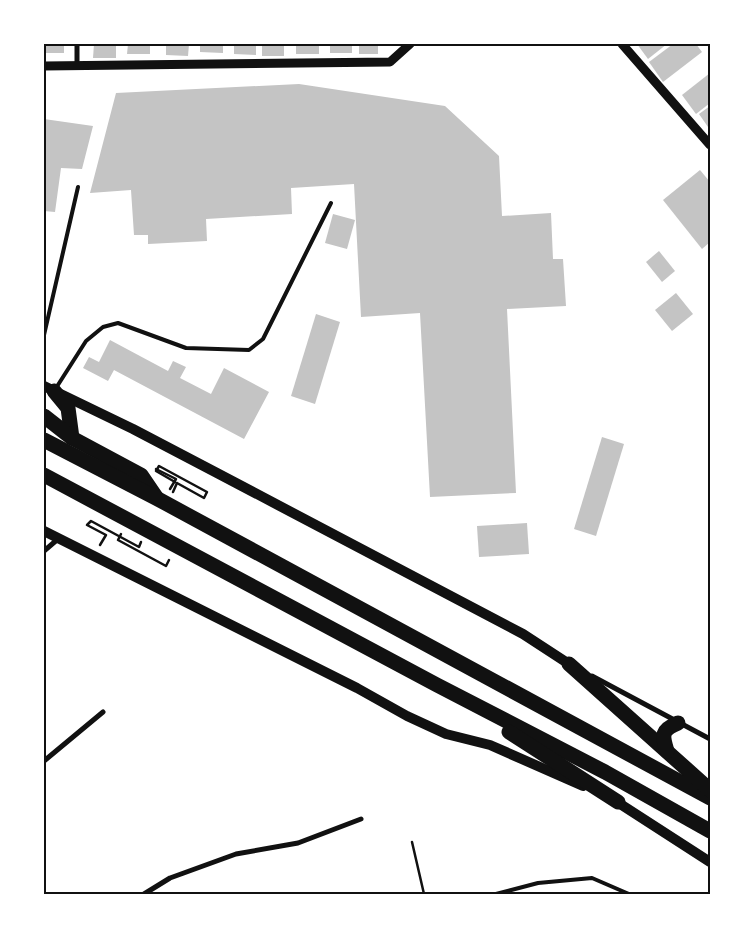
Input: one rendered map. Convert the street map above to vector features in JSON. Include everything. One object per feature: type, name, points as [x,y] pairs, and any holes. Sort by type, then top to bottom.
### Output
[{"type":"highway","points":[[49,389],[68,408],[72,438]]},
{"type":"highway","points":[[44,416],[72,438],[141,475],[156,498]]},
{"type":"highway","points":[[44,440],[156,498],[710,798]]},
{"type":"highway","points":[[44,475],[437,685],[605,772],[710,831]]},
{"type":"highway","points":[[569,664],[710,790]]},
{"type":"highway","points":[[437,685],[618,802]]},
{"type":"highway","points":[[667,751],[663,737],[665,731],[670,726],[678,723]]},
{"type":"main road","points":[[49,389],[217,472],[523,634],[569,664]]},
{"type":"main road","points":[[44,531],[357,688],[407,716],[446,734],[490,745],[618,802],[710,862]]},
{"type":"street","points":[[77,44],[77,65]]},
{"type":"street","points":[[44,66],[390,62],[410,44]]},
{"type":"street","points":[[622,44],[710,145]]},
{"type":"street","points":[[44,551],[58,539]]},
{"type":"street","points":[[569,664],[710,739]]},
{"type":"street","points":[[44,761],[103,712]]},
{"type":"street","points":[[144,894],[170,878],[236,854],[298,843],[361,819]]},
{"type":"lane","points":[[44,335],[78,187]]},
{"type":"lane","points":[[49,389],[86,341],[102,327],[118,323],[186,348],[249,350],[263,339],[331,204]]},
{"type":"lane","points":[[496,894],[538,883],[592,878],[629,894]]},
{"type":"path","points":[[93,557],[106,536],[87,525],[91,521],[139,547],[147,530]]},
{"type":"path","points":[[412,842],[424,894]]},
{"type":"building","points":[[44,44],[64,44],[64,53],[44,53]]},
{"type":"building","points":[[94,44],[116,44],[116,58],[93,58]]},
{"type":"building","points":[[128,44],[150,44],[150,54],[127,54]]},
{"type":"building","points":[[166,44],[189,44],[188,56],[166,55]]},
{"type":"building","points":[[200,44],[223,44],[223,53],[200,52]]},
{"type":"building","points":[[234,44],[256,44],[256,55],[234,54]]},
{"type":"building","points":[[262,44],[284,44],[284,56],[262,56]]},
{"type":"building","points":[[296,44],[319,44],[319,54],[296,54]]},
{"type":"building","points":[[330,44],[352,44],[352,53],[330,53]]},
{"type":"building","points":[[359,44],[378,44],[378,54],[359,54]]},
{"type":"building","points":[[637,44],[667,44],[648,59]]},
{"type":"building","points":[[673,44],[696,44],[702,52],[663,82],[649,62]]},
{"type":"building","points":[[710,73],[710,103],[696,114],[682,95]]},
{"type":"building","points":[[299,84],[445,106],[499,156],[502,216],[551,213],[553,259],[563,259],[566,306],[507,309],[516,493],[430,497],[420,313],[361,317],[354,184],[291,188],[292,214],[206,219],[207,241],[148,244],[148,235],[134,235],[131,190],[90,193],[116,93]]},
{"type":"building","points":[[710,106],[710,126],[708,127],[699,114]]},
{"type":"building","points":[[44,119],[93,126],[82,169],[61,168],[55,212],[44,211]]},
{"type":"building","points":[[700,170],[710,182],[710,242],[702,249],[663,200]]},
{"type":"building","points":[[333,214],[355,220],[347,249],[325,243]]},
{"type":"building","points":[[659,251],[675,271],[662,282],[646,262]]},
{"type":"building","points":[[676,293],[693,314],[672,331],[655,310]]},
{"type":"building","points":[[316,314],[340,322],[315,404],[291,396]]},
{"type":"building","points":[[110,340],[168,371],[173,361],[186,367],[180,378],[211,394],[224,368],[269,392],[244,439],[114,370],[108,381],[83,368],[89,357],[99,362]]},
{"type":"building","points":[[602,437],[624,444],[596,536],[574,529]]},
{"type":"building","points":[[527,523],[529,554],[479,557],[477,526]]}]
